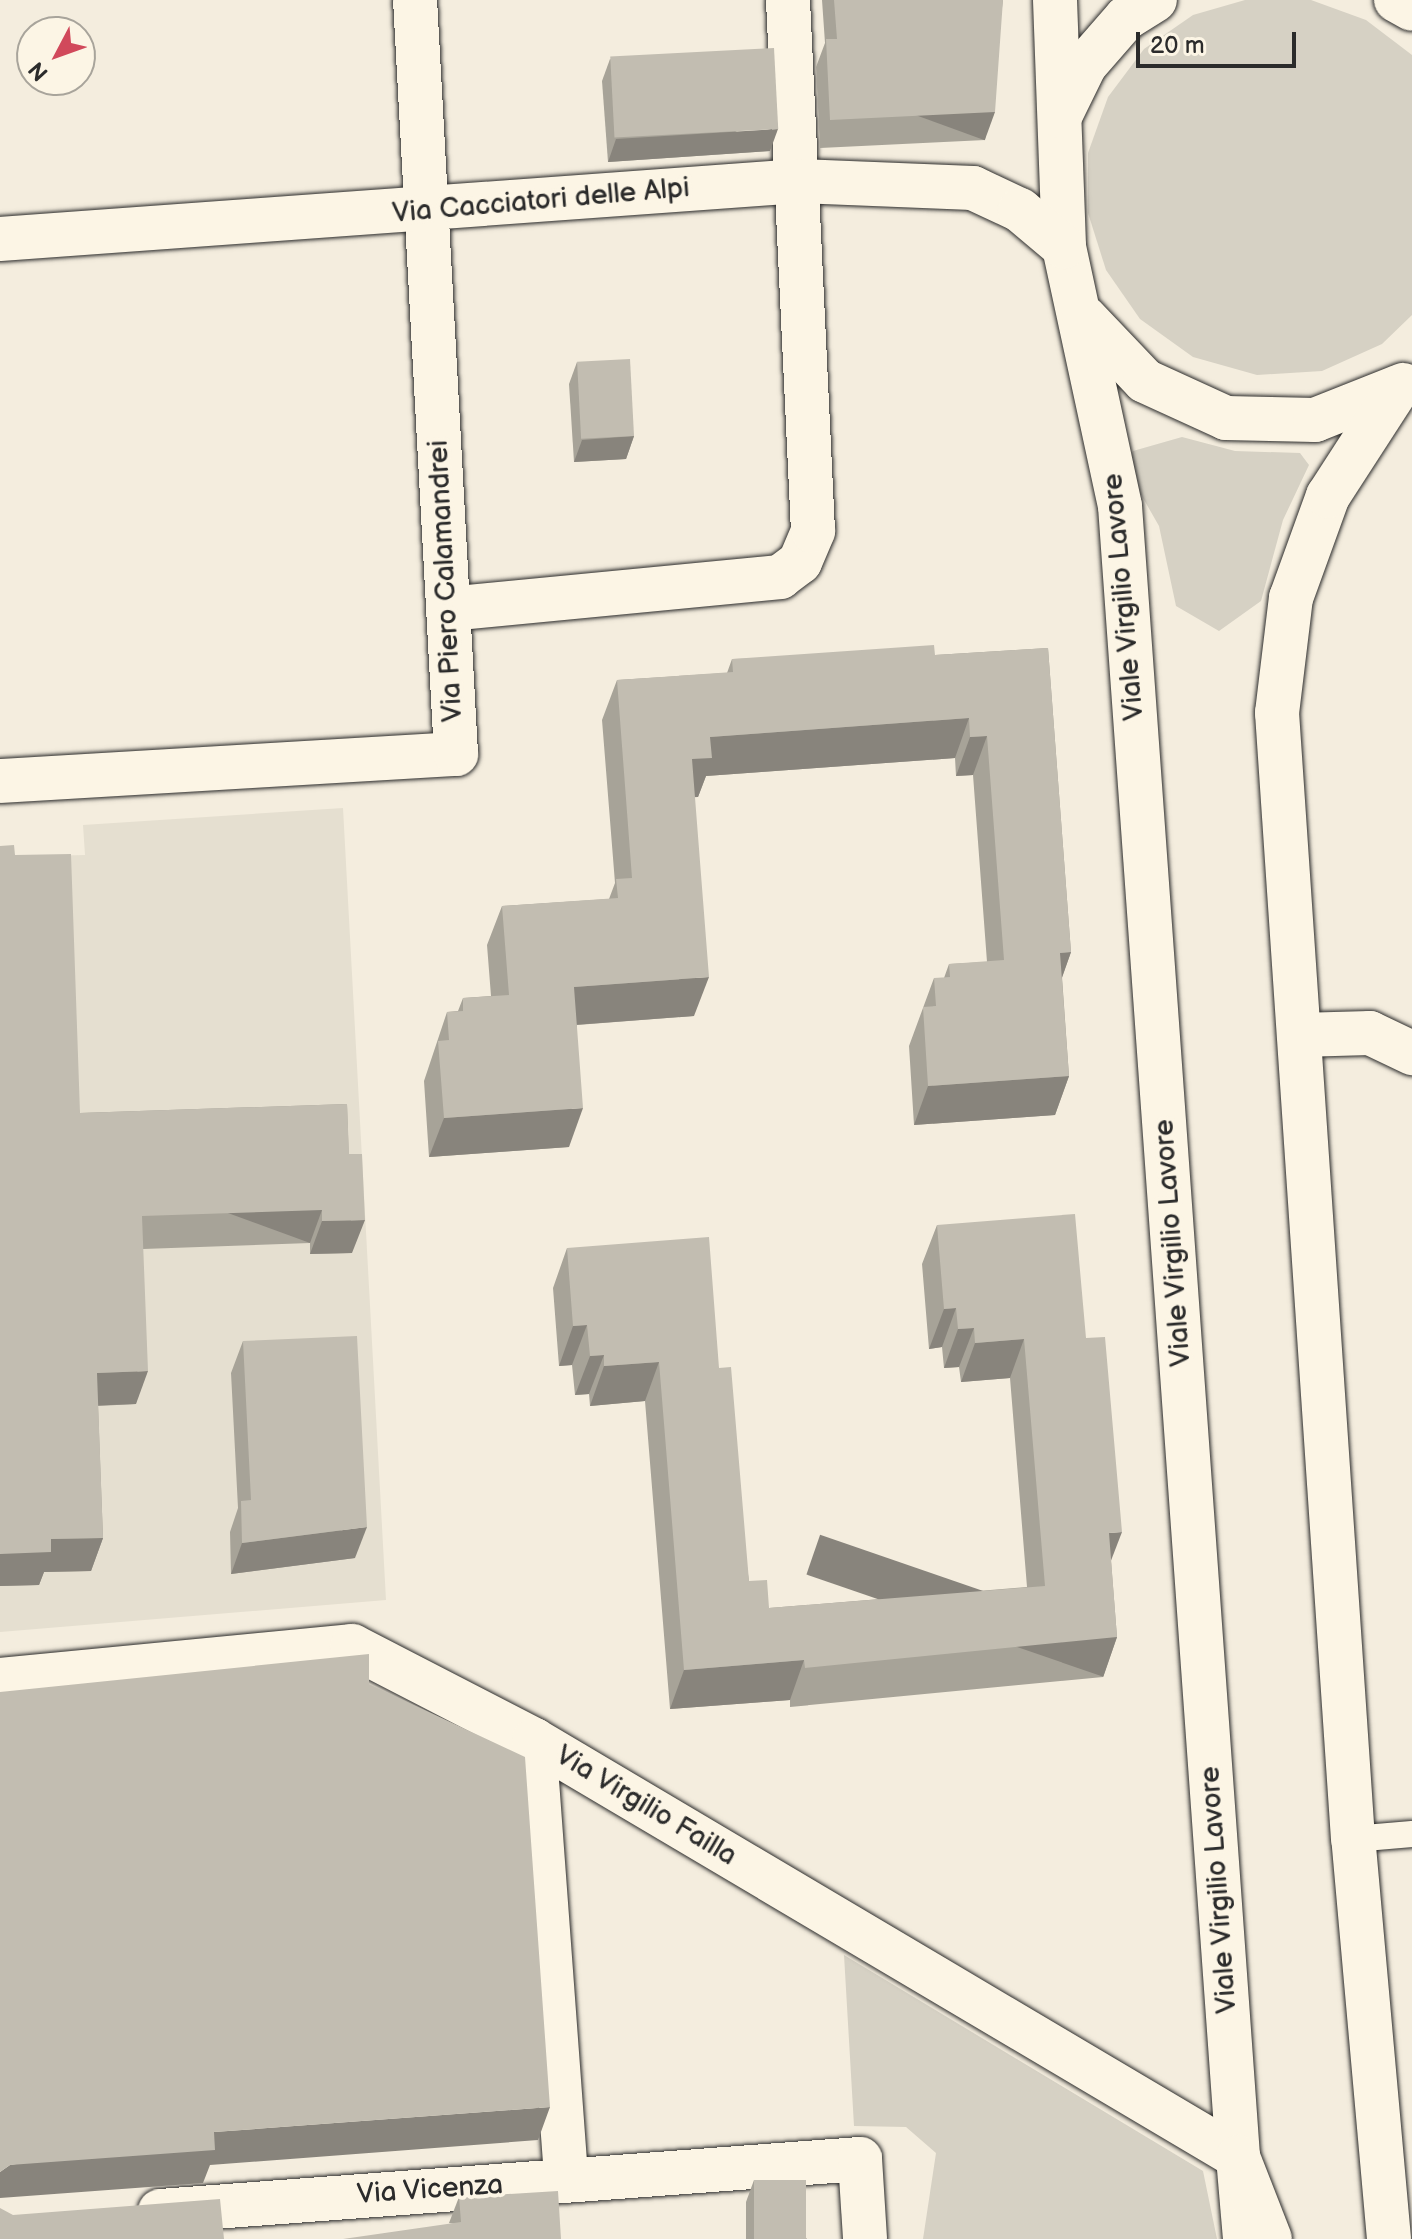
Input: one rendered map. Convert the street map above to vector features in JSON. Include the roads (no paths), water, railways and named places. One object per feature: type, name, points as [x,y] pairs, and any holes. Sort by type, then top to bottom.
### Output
[{"type":"street","name":"Via Piero Calamandrei","points":[[0,781],[456,754],[415,0]]},
{"type":"street","points":[[448,609],[780,577],[800,562],[813,531],[799,181],[788,0]]},
{"type":"street","name":"Viale Virgilio Lavore","points":[[1055,0],[1064,247],[1084,317],[1120,506],[1238,2157],[1270,2239]]},
{"type":"street","points":[[1058,120],[1085,65],[1126,18],[1155,0]]},
{"type":"street","points":[[1396,0],[1412,8]]},
{"type":"street","points":[[1403,0],[1412,8]]},
{"type":"street","name":"Via Cacciatori delle Alpi","points":[[0,239],[426,211],[799,181],[973,188],[1020,210],[1064,247]]},
{"type":"street","points":[[1084,317],[1145,381],[1226,418],[1315,420],[1405,383]]},
{"type":"street","points":[[1397,2224],[1353,1839],[1277,713],[1291,598],[1328,496],[1405,383]]},
{"type":"street","points":[[1299,1035],[1370,1033],[1412,1053]]},
{"type":"street","name":"Via Virgilio Failla","points":[[0,1680],[352,1646],[534,1740],[1238,2157]]},
{"type":"street","points":[[534,1740],[566,2180]]},
{"type":"street","points":[[1238,2157],[1245,2239]]},
{"type":"street","name":"Via Vicenza","points":[[110,2215],[860,2159],[865,2239]]},
{"type":"lane","points":[[1353,1839],[1412,1834]]}]
